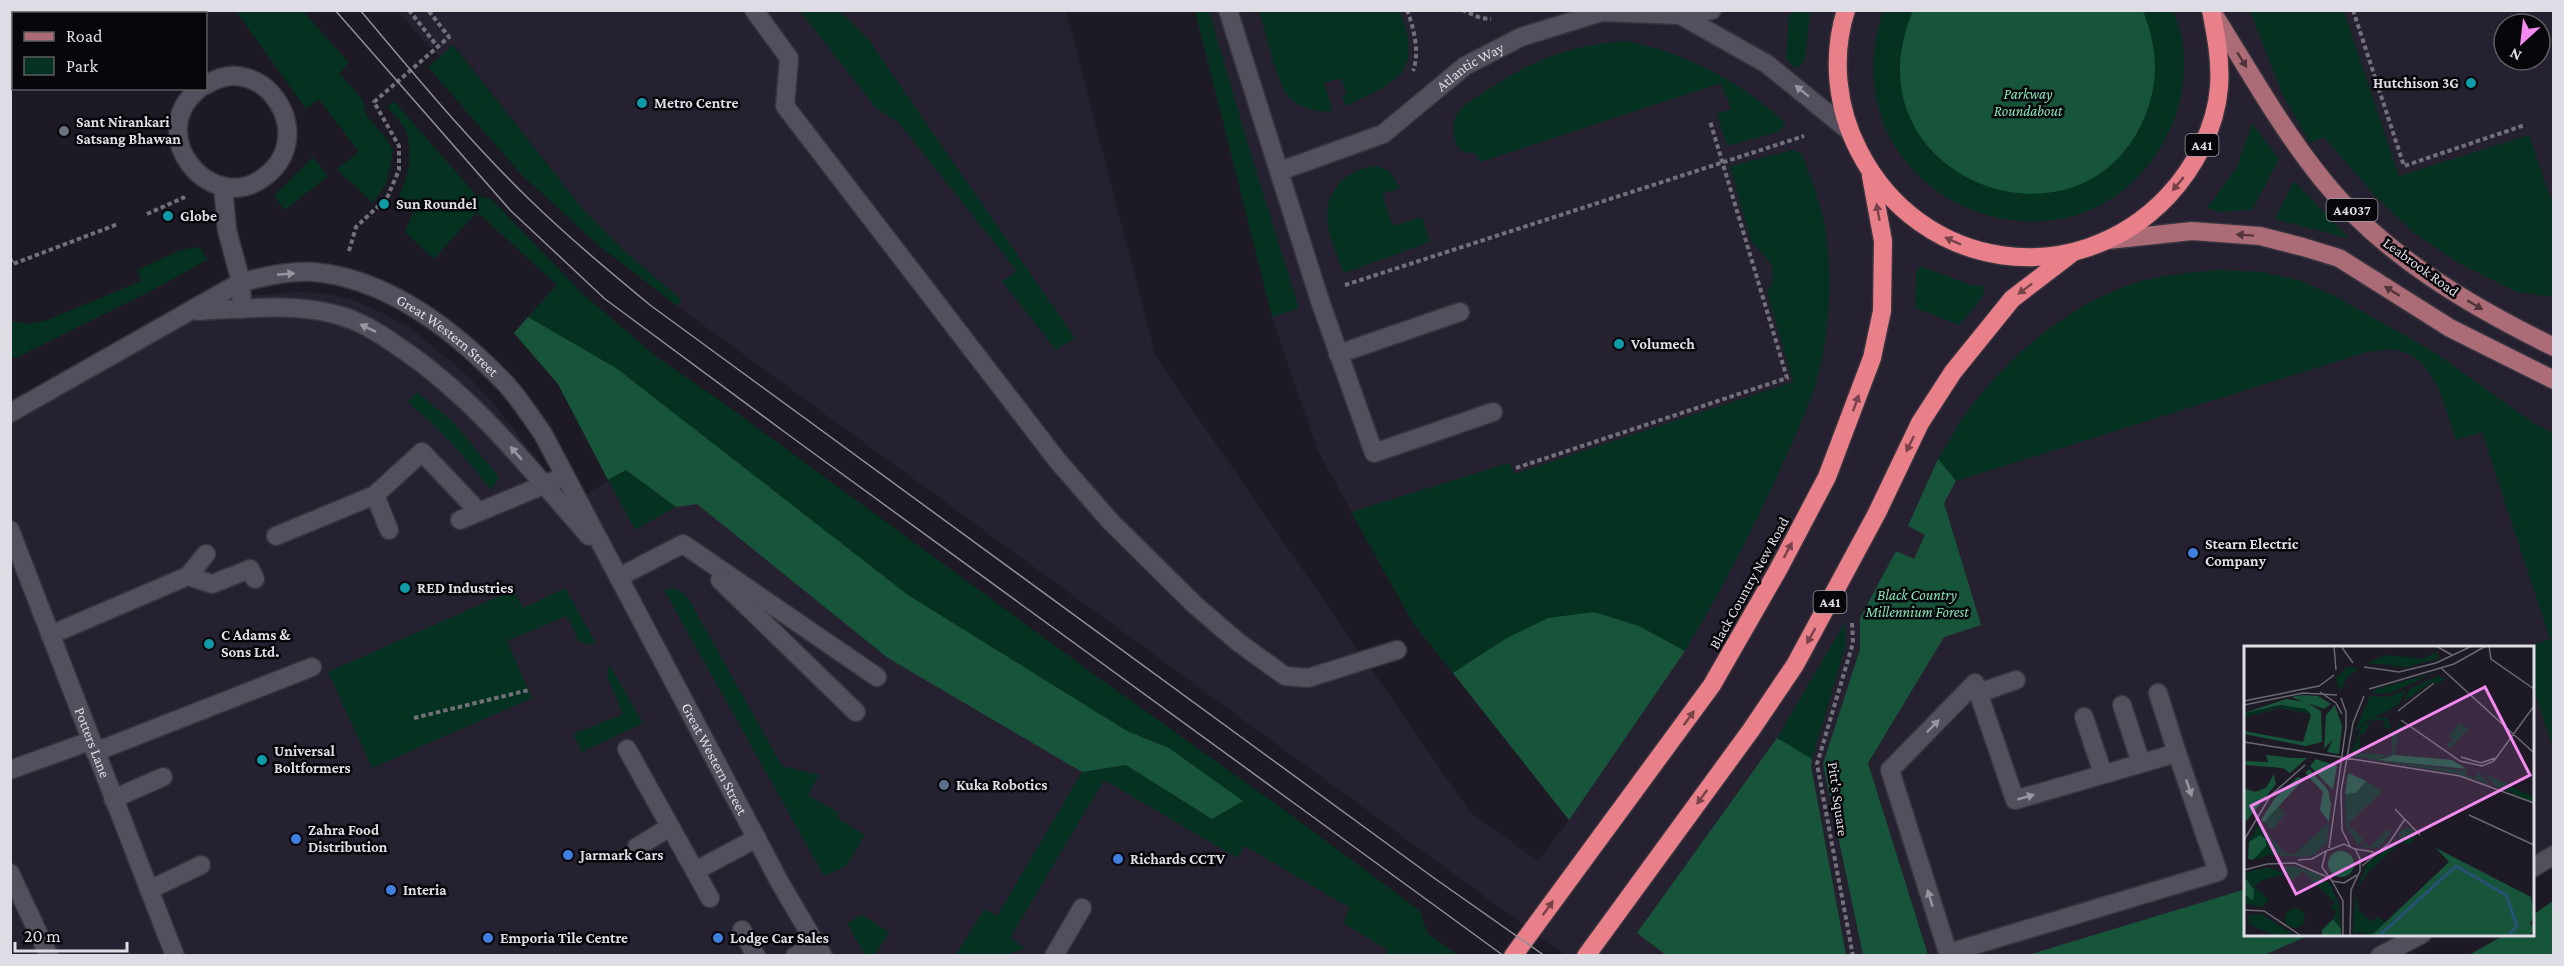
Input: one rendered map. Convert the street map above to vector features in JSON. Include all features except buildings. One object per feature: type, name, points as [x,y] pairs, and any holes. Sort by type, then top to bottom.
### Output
[{"type":"highway","name":"A41","points":[[1846,10],[1841,25],[1837,70],[1847,129],[1871,176],[1916,222],[1955,243],[2002,256],[2038,258],[2072,253],[2108,240],[2152,213],[2181,182],[2199,155],[2211,122],[2219,89],[2219,51],[2211,10]]},
{"type":"highway","name":"Black Country New Road","points":[[1513,956],[1712,685],[1778,570],[1827,477],[1872,358],[1882,311],[1883,241],[1871,176]]},
{"type":"highway","name":"A41","points":[[1586,956],[1751,730],[1795,665],[1877,513],[1920,423],[1953,372],[2012,299],[2072,253]]},
{"type":"main road","name":"Leabrook Road","points":[[2211,10],[2305,157],[2323,181],[2371,230],[2431,278],[2499,320],[2553,346]]},
{"type":"main road","points":[[2108,240],[2192,231],[2260,236],[2303,246],[2339,258],[2450,328],[2553,380]]},
{"type":"street","points":[[754,10],[789,58],[785,106],[1058,460],[1144,556],[1195,606],[1238,642],[1285,676],[1308,678],[1396,650]]},
{"type":"street","points":[[1228,10],[1320,301],[1374,453],[1492,412]]},
{"type":"street","name":"Atlantic Way","points":[[1280,171],[1383,134],[1465,66],[1521,37],[1602,12],[1680,15],[1712,10]]},
{"type":"street","name":"Atlantic Way","points":[[1680,15],[1767,64],[1847,129]]},
{"type":"street","points":[[198,90],[186,104],[179,120],[178,138],[183,155],[192,169],[206,180],[223,186],[241,186],[258,182],[273,171],[283,155],[288,137],[287,118],[279,102],[266,88],[249,79],[231,77],[213,80],[207,84]]},
{"type":"street","points":[[223,186],[227,230],[242,282],[242,309]]},
{"type":"street","name":"Great Western Street","points":[[10,413],[242,282],[268,276],[313,272],[375,286],[440,325],[506,384],[543,434],[757,838],[819,950]]},
{"type":"street","name":"Great Western Street","points":[[194,311],[309,310],[335,314],[370,327],[427,366],[487,419],[610,560]]},
{"type":"street","points":[[1338,354],[1460,312]]},
{"type":"street","points":[[276,536],[375,495],[422,452],[479,512]]},
{"type":"street","points":[[460,520],[566,476]]},
{"type":"street","points":[[375,495],[389,530]]},
{"type":"street","name":"Potters Lane","points":[[10,530],[175,956]]},
{"type":"street","points":[[619,577],[683,544]]},
{"type":"street","points":[[683,544],[877,677]]},
{"type":"street","points":[[683,544],[856,712]]},
{"type":"street","points":[[50,635],[188,576],[206,555]]},
{"type":"street","points":[[188,576],[212,584],[250,569],[255,579]]},
{"type":"street","points":[[10,770],[92,746],[312,667]]},
{"type":"street","points":[[1979,693],[2016,680]]},
{"type":"street","points":[[2158,693],[2218,872],[1948,954],[1890,770],[1975,683],[2015,800],[2177,753]]},
{"type":"street","points":[[2122,705],[2140,763]]},
{"type":"street","points":[[2084,717],[2103,774]]},
{"type":"street","points":[[627,749],[710,898]]},
{"type":"street","points":[[113,799],[163,777]]},
{"type":"street","points":[[637,847],[670,827]]},
{"type":"street","points":[[695,872],[757,838]]},
{"type":"street","points":[[2534,867],[2553,855]]},
{"type":"street","points":[[149,890],[201,866]]},
{"type":"street","points":[[10,873],[49,956]]},
{"type":"street","points":[[1054,956],[1082,908]]},
{"type":"street","points":[[742,930],[756,956]]},
{"type":"street","points":[[2380,956],[2418,936]]},
{"type":"street","points":[[795,956],[819,950]]},
{"type":"path","points":[[409,10],[437,46]]},
{"type":"path","points":[[342,278],[356,228],[387,198],[399,171],[399,146],[374,102],[448,37],[428,10]]},
{"type":"path","points":[[1407,10],[1416,45],[1416,62],[1410,77]]},
{"type":"path","points":[[1462,10],[1480,18],[1498,19]]},
{"type":"path","points":[[2353,10],[2404,166],[2525,125]]},
{"type":"path","points":[[1516,468],[1787,378],[1710,121]]},
{"type":"path","points":[[1340,286],[1804,136]]},
{"type":"path","points":[[10,258],[13,264],[118,224]]},
{"type":"path","name":"Pitt's Square","points":[[1852,613],[1853,643],[1817,764],[1853,956]]},
{"type":"path","points":[[414,718],[529,690]]},
{"type":"shaded area","points":[[397,11],[1066,11],[1156,357],[1470,812],[1538,861],[1569,820],[1413,623],[1318,451],[1272,317],[1195,11],[2553,11],[2553,855],[2534,867],[2534,646],[2244,646],[2244,936],[2420,936],[2380,956],[1565,955],[677,306],[681,301],[621,248],[582,208],[454,45],[439,57]]},
{"type":"shaded area","points":[[300,292],[328,294],[353,300],[413,330],[470,378],[497,408],[571,503],[663,448],[1458,955],[11,955],[10,413],[194,311],[242,296]]},
{"type":"green space","points":[[1799,10],[1810,13],[1805,59],[1801,65],[1794,68],[1786,59],[1789,15]]},
{"type":"green space","points":[[236,11],[303,11],[349,63],[339,73],[363,100],[366,115],[386,138],[393,151],[386,184],[373,203],[337,169],[359,152],[319,99],[306,109]]},
{"type":"green space","points":[[800,11],[840,11],[868,39],[1075,338],[1056,350],[1002,281],[1017,271],[898,122],[876,108]]},
{"type":"green space","points":[[1195,11],[1209,11],[1299,308],[1272,317]]},
{"type":"green space","points":[[1259,11],[1400,11],[1409,48],[1407,62],[1402,72],[1392,81],[1346,106],[1342,96],[1347,94],[1341,78],[1324,83],[1333,111],[1306,108],[1288,96],[1284,90],[1273,62]]},
{"type":"green space","name":"Parkway Roundabout","points":[[1883,11],[2173,11],[2182,38],[2184,53],[2183,83],[2177,112],[2172,125],[2134,181],[2084,212],[2029,221],[1974,210],[1925,182],[1890,137],[1874,80]]},
{"type":"green space","name":"Parkway Roundabout","points":[[1913,11],[2143,11],[2154,50],[2155,63],[2153,89],[2145,116],[2114,162],[2072,187],[2025,194],[1979,183],[1939,157],[1910,119],[1900,69]]},
{"type":"green space","points":[[2250,11],[2344,11],[2399,176],[2529,135],[2553,205],[2553,297],[2517,292],[2457,262],[2414,233],[2376,197],[2324,137],[2310,143],[2283,95]]},
{"type":"green space","points":[[1626,41],[1670,53],[1712,71],[1750,94],[1785,123],[1778,132],[1727,146],[1717,114],[1731,109],[1721,83],[1480,162],[1475,153],[1465,152],[1458,147],[1454,130],[1457,114],[1467,103],[1489,89],[1523,69],[1554,55],[1587,46]]},
{"type":"green space","points":[[453,45],[582,208],[621,248],[682,300],[677,306],[598,245],[521,174],[428,67]]},
{"type":"green space","points":[[394,101],[476,195],[491,199],[584,295],[657,357],[729,407],[1419,910],[1428,934],[1458,955],[1385,955],[1388,950],[1343,923],[1350,908],[1245,846],[1237,858],[1104,780],[1010,938],[1025,948],[1006,955],[956,955],[984,909],[997,916],[1082,772],[1126,765],[1212,819],[1242,801],[1169,748],[1127,731],[908,595],[616,368],[528,317],[557,285],[477,212],[434,259],[405,232],[414,211],[397,201],[407,173],[410,154],[403,126],[387,107]]},
{"type":"green space","points":[[2252,123],[2279,159],[2252,210],[2220,212],[2207,208],[2237,167]]},
{"type":"green space","points":[[1793,150],[1802,154],[1817,197],[1829,257],[1827,324],[1819,372],[1807,408],[1771,489],[1724,583],[1685,651],[1639,626],[1505,639],[1453,673],[1413,623],[1351,512],[1509,463],[1514,474],[1793,382],[1767,292],[1773,275],[1771,264],[1751,241],[1730,166]]},
{"type":"green space","points":[[313,157],[328,176],[285,210],[274,196]]},
{"type":"green space","points":[[1378,166],[1391,173],[1400,188],[1382,194],[1393,226],[1422,217],[1430,242],[1344,273],[1329,230],[1328,205],[1336,187],[1350,174]]},
{"type":"green space","points":[[2294,181],[2350,239],[2275,219]]},
{"type":"green space","points":[[200,247],[207,260],[149,292],[15,358],[11,356],[11,321],[28,324],[45,321],[141,281],[137,270],[181,250]]},
{"type":"green space","points":[[1920,266],[1971,285],[1984,286],[1980,301],[1959,325],[1915,308],[1916,272]]},
{"type":"green space","points":[[2217,270],[2262,272],[2301,281],[2335,296],[2434,352],[2535,424],[2553,433],[2553,749],[2534,688],[2534,646],[2529,646],[2550,639],[2482,432],[2456,440],[2438,388],[2423,364],[2412,356],[2392,350],[2367,352],[1956,481],[1938,459],[1964,416],[1980,395],[2018,354],[2062,319],[2110,292],[2165,276]]},
{"type":"green space","points":[[528,317],[616,368],[908,595],[1127,731],[1169,748],[1243,801],[1212,819],[1126,765],[1082,772],[888,658],[697,504],[676,507],[626,470],[608,480],[558,384],[514,333]]},
{"type":"green space","points":[[417,392],[453,422],[499,477],[491,490],[452,444],[408,402]]},
{"type":"green space","name":"Black Country Millennium Forest","points":[[1938,459],[1956,481],[1944,503],[1981,625],[1944,637],[1868,763],[1928,955],[1863,955],[1823,764],[1860,649],[1860,618],[1896,551],[1914,559],[1925,535],[1908,526]]},
{"type":"green space","points":[[626,470],[676,507],[635,530],[608,480]]},
{"type":"green space","points":[[565,588],[596,643],[590,645],[579,641],[567,616],[507,641],[532,698],[372,768],[328,672],[513,590],[523,608]]},
{"type":"green space","points":[[676,588],[688,598],[782,766],[819,775],[808,795],[839,813],[837,818],[865,835],[846,866],[824,876],[664,590]]},
{"type":"green space","points":[[1594,612],[1639,626],[1685,651],[1569,820],[1453,673],[1505,639],[1548,618]]},
{"type":"green space","points":[[1845,622],[1846,644],[1812,759],[1777,738]]},
{"type":"green space","points":[[609,664],[643,723],[582,752],[573,734],[623,714],[607,677]]},
{"type":"green space","points":[[1777,738],[1812,759],[1811,766],[1846,955],[1666,955],[1637,933]]},
{"type":"green space","points":[[2244,890],[2244,936],[2308,936],[2264,955],[2028,955]]},
{"type":"green space","points":[[2553,901],[2553,955],[2469,955],[2502,936],[2534,936],[2534,914]]},
{"type":"green space","points":[[862,915],[889,932],[875,955],[865,955],[847,923]]},
{"type":"tram line","points":[[335,10],[510,210],[605,299],[1504,956]]},
{"type":"tram line","points":[[360,10],[507,178],[574,241],[650,305],[1434,878],[1545,956]]},
{"type":"place","name":"Hutchison 3G","points":[[2471,83]]},
{"type":"place","name":"Metro Centre","points":[[642,103]]},
{"type":"place","name":"Sant Nirankari Satsang Bhawan","points":[[64,131]]},
{"type":"place","name":"Sun Roundel","points":[[384,204]]},
{"type":"place","name":"Globe","points":[[168,216]]},
{"type":"place","name":"Volumech","points":[[1619,344]]},
{"type":"place","name":"Stearn Electric Company","points":[[2193,553]]},
{"type":"place","name":"RED Industries","points":[[405,588]]},
{"type":"place","name":"C Adams & Sons Ltd.","points":[[209,644]]},
{"type":"place","name":"Universal Boltformers","points":[[262,760]]},
{"type":"place","name":"Kuka Robotics","points":[[944,785]]},
{"type":"place","name":"Zahra Food Distribution","points":[[296,839]]},
{"type":"place","name":"Jarmark Cars","points":[[568,855]]},
{"type":"place","name":"Richards CCTV","points":[[1118,859]]},
{"type":"place","name":"Interia","points":[[391,890]]},
{"type":"place","name":"Emporia Tile Centre","points":[[488,938]]},
{"type":"place","name":"Lodge Car Sales","points":[[718,938]]}]
